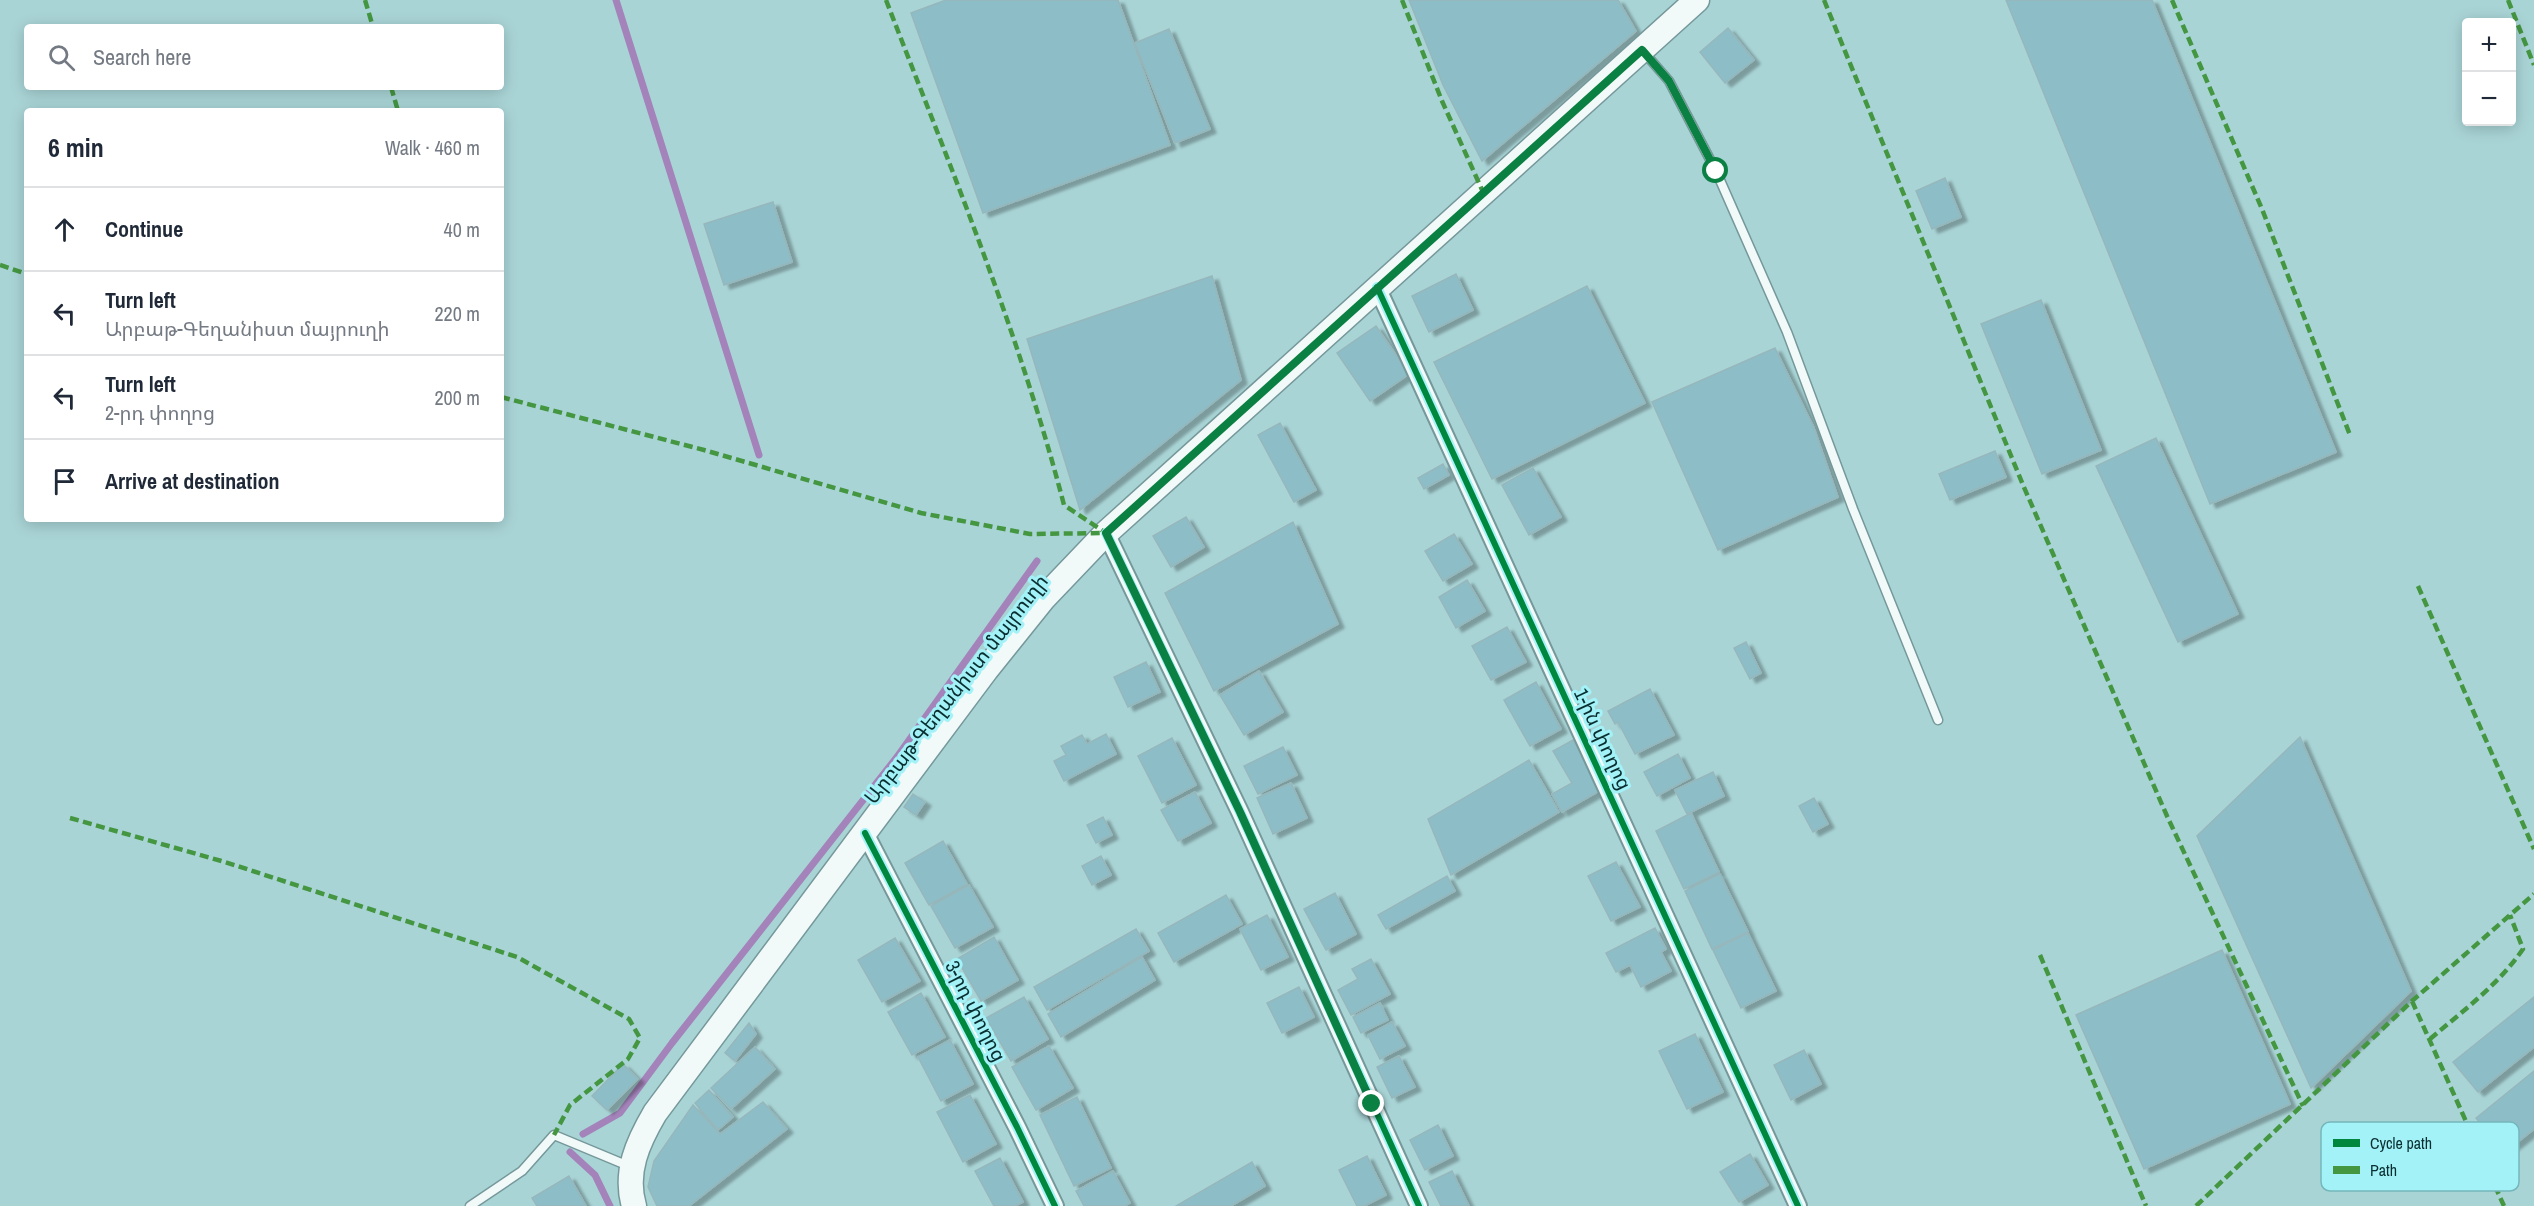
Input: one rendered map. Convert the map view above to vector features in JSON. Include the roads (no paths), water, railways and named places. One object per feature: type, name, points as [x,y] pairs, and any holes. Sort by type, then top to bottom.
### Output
[{"type":"main road","name":"Արբաթ-Գեղանիստ մայրուղի","points":[[634,1206],[630,1193],[631,1167],[640,1139],[655,1113],[986,670],[1036,608],[1106,533],[1697,0]]},
{"type":"street","name":"1-ին փողոց","points":[[1377,287],[1798,1206]]},
{"type":"street","points":[[1106,533],[1240,812],[1419,1206]]},
{"type":"street","name":"3-րդ փողոց","points":[[865,833],[1017,1127],[1055,1206]]},
{"type":"lane","points":[[1642,50],[1669,81],[1721,182],[1787,332],[1853,509],[1938,720]]},
{"type":"lane","points":[[470,1206],[522,1171],[554,1135],[631,1167]]},
{"type":"waterway","points":[[616,0],[759,455]]},
{"type":"waterway","points":[[583,1134],[620,1113],[672,1043],[897,757],[1037,561]]},
{"type":"waterway","points":[[570,1152],[595,1175],[610,1206]]}]
